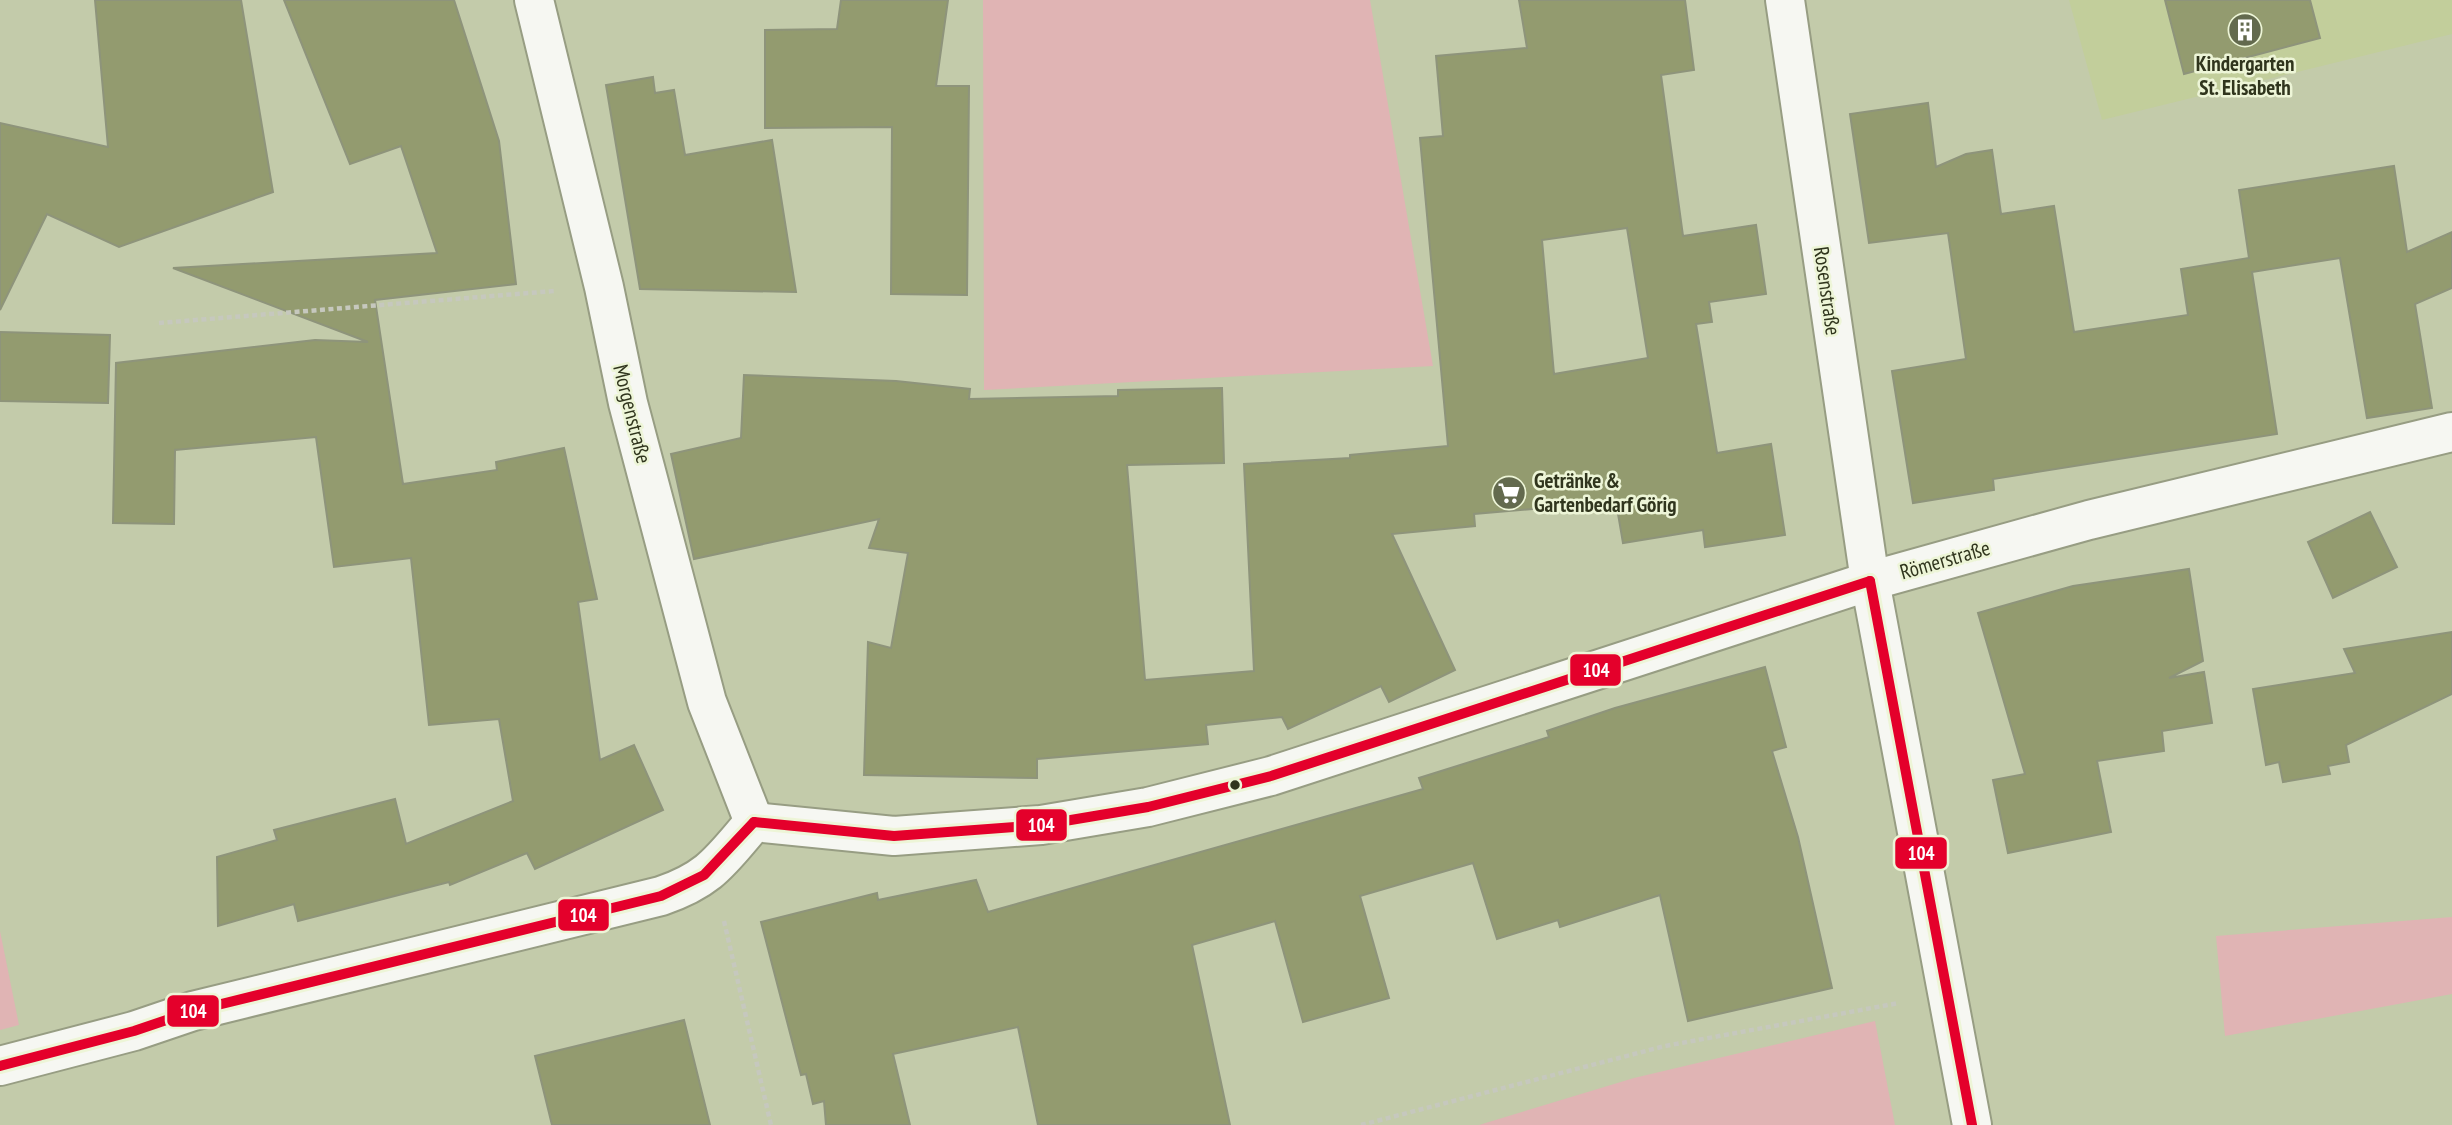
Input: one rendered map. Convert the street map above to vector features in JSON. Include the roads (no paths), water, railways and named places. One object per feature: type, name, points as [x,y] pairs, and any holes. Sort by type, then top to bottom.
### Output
[{"type":"street","name":"Morgenstraße","points":[[534,0],[604,288],[628,403],[707,702],[754,822]]},
{"type":"street","name":"Rosenstraße","points":[[1785,0],[1870,581],[1972,1125]]},
{"type":"street","name":"Römerstraße","points":[[754,822],[894,836],[1041,825],[1148,807],[1271,776],[1870,581],[2089,520],[2452,432]]},
{"type":"street","points":[[0,1066],[134,1031],[193,1011],[661,896],[691,886],[712,870],[754,822]]},
{"type":"place","name":"Kindergarten St. Elisabeth","points":[[2245,30]]},
{"type":"place","name":"Getränke & Gartenbedarf Görig","points":[[1509,493]]}]
